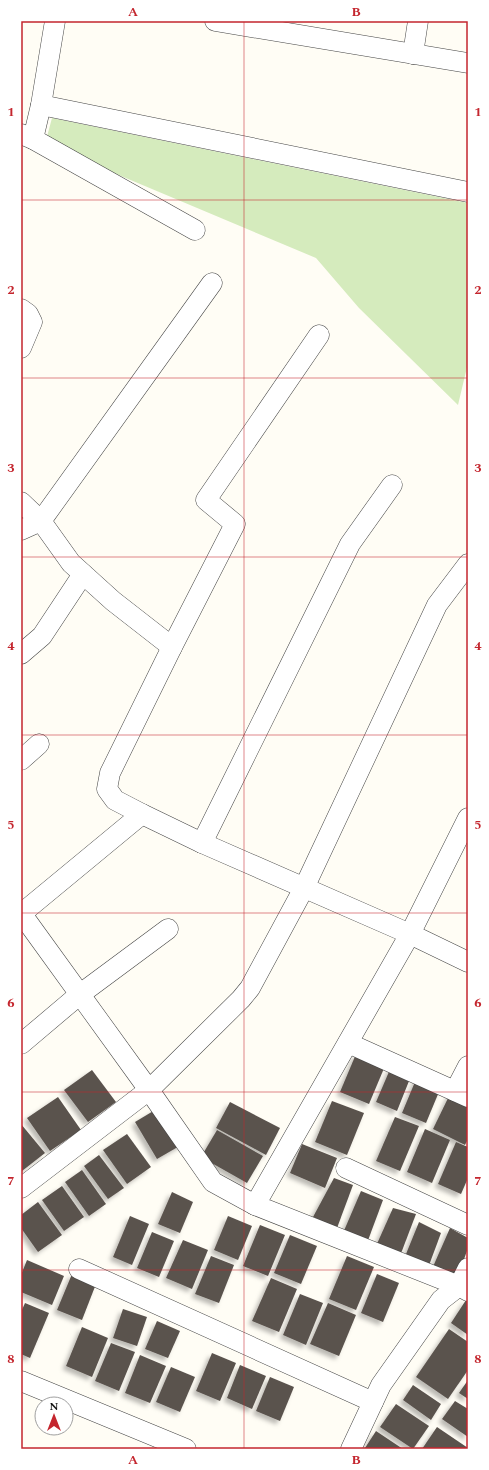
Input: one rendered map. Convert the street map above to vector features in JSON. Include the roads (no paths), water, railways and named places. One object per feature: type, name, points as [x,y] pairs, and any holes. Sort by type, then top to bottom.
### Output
[{"type":"street","points":[[55,21],[41,105],[27,137],[195,230]]},
{"type":"street","points":[[215,21],[291,27],[413,54],[468,63]]},
{"type":"street","points":[[413,54],[418,21]]},
{"type":"street","points":[[41,105],[468,192]]},
{"type":"street","points":[[21,530],[40,521],[212,283]]},
{"type":"street","points":[[21,309],[28,314],[32,322],[21,348]]},
{"type":"street","points":[[319,335],[206,500],[235,524],[110,773],[107,789],[115,800],[202,843],[410,934],[468,962]]},
{"type":"street","points":[[202,843],[350,544],[392,485]]},
{"type":"street","points":[[21,502],[40,521],[71,563],[113,602],[172,647]]},
{"type":"street","points":[[21,1188],[149,1090],[241,999],[250,988],[304,888],[437,605],[468,564]]},
{"type":"street","points":[[21,654],[42,636],[83,574]]},
{"type":"street","points":[[21,760],[39,744]]},
{"type":"street","points":[[142,814],[21,914],[149,1090],[213,1182],[255,1206],[464,1289]]},
{"type":"street","points":[[255,1206],[410,934],[468,818]]},
{"type":"street","points":[[21,1044],[79,995],[168,929]]},
{"type":"street","points":[[348,1043],[462,1094],[468,1066]]},
{"type":"street","points":[[346,1168],[468,1225]]},
{"type":"street","points":[[464,1289],[468,1268]]},
{"type":"street","points":[[79,1269],[373,1402]]},
{"type":"street","points":[[351,1449],[381,1385],[441,1300],[464,1289]]},
{"type":"street","points":[[21,1381],[186,1449]]}]
